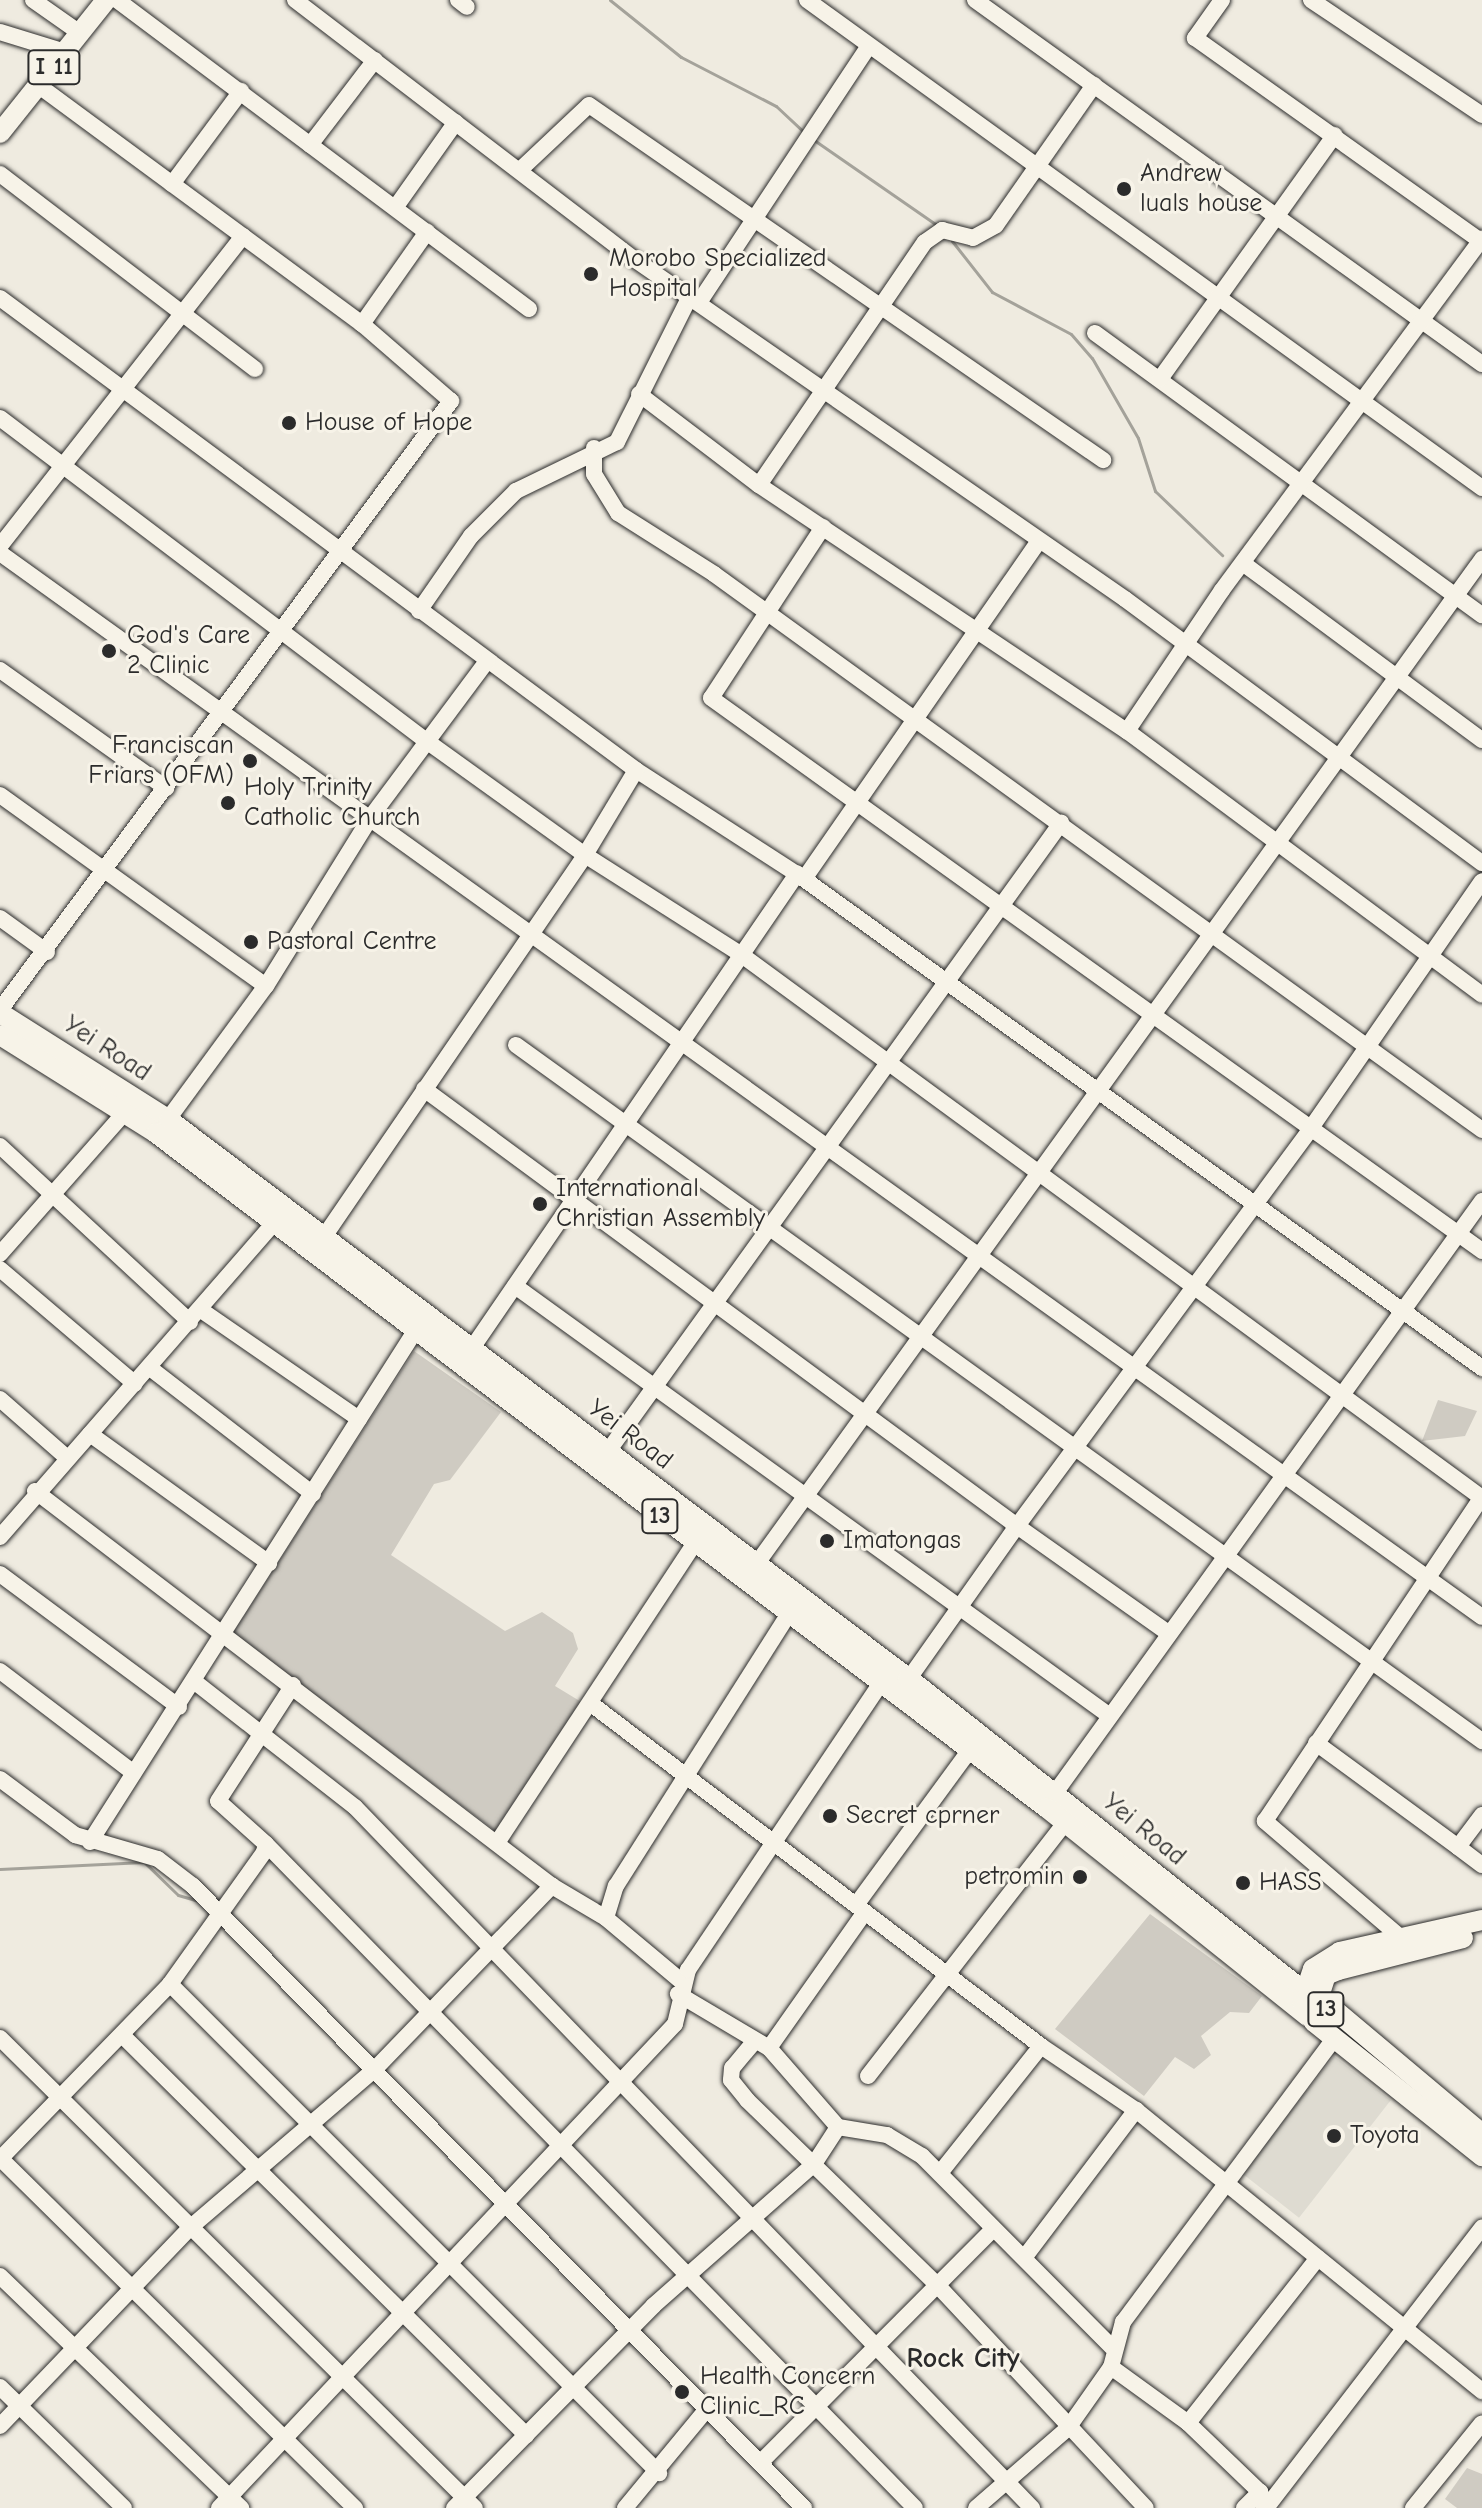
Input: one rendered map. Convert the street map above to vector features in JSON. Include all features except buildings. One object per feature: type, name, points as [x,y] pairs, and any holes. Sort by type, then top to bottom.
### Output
[{"type":"main road","name":"I 11","points":[[0,133],[8,111],[39,86],[106,0]]},
{"type":"main road","name":"Yei Road","points":[[0,1011],[162,1127],[602,1459],[757,1564],[970,1750],[1317,2013]]},
{"type":"main road","name":"Yei Road","points":[[0,1035],[125,1112],[162,1127],[274,1223],[318,1246],[415,1331],[466,1357]]},
{"type":"main road","name":"Yei Road","points":[[602,1459],[695,1543],[788,1615],[1055,1793],[1302,1989],[1317,2013]]},
{"type":"main road","points":[[1302,1989],[1313,1969],[1340,1952],[1482,1920]]},
{"type":"main road","name":"13","points":[[1482,1934],[1326,1975],[1319,1986],[1317,2013],[1482,2134]]},
{"type":"main road","points":[[1317,2013],[1334,2039],[1482,2156]]},
{"type":"street","points":[[33,0],[80,33]]},
{"type":"street","points":[[117,0],[529,309]]},
{"type":"street","points":[[295,0],[313,5],[375,60],[694,300],[1039,541],[1184,645],[1336,761],[1482,863]]},
{"type":"street","points":[[975,0],[1482,364]]},
{"type":"street","points":[[1127,731],[1184,645],[1482,241],[1195,38],[1222,0]]},
{"type":"street","points":[[1311,0],[1482,115]]},
{"type":"street","points":[[819,3],[869,46],[1038,165],[1215,302],[1482,488]]},
{"type":"street","points":[[0,32],[65,52]]},
{"type":"street","points":[[419,611],[471,536],[516,491],[594,448],[617,442],[639,394],[694,300],[758,219],[869,46]]},
{"type":"street","points":[[310,145],[375,60]]},
{"type":"street","points":[[759,485],[925,242],[942,230],[973,238],[996,225],[1094,85]]},
{"type":"street","points":[[0,1011],[111,869],[221,707],[341,556],[451,401],[362,324],[39,86]]},
{"type":"street","points":[[172,184],[241,91]]},
{"type":"street","points":[[521,169],[589,105],[1103,460]]},
{"type":"street","points":[[395,208],[456,122]]},
{"type":"street","points":[[1160,379],[1335,135]]},
{"type":"street","points":[[0,174],[255,369]]},
{"type":"street","points":[[362,324],[427,232]]},
{"type":"street","points":[[0,546],[243,236]]},
{"type":"street","points":[[0,298],[341,556],[636,770],[800,877],[1482,1368]]},
{"type":"street","points":[[1095,333],[1305,485],[1398,547],[1482,615]]},
{"type":"street","points":[[639,394],[759,485],[1127,731],[1482,995]]},
{"type":"street","points":[[0,418],[62,469],[425,740],[585,855],[739,953],[1190,1288],[1344,1391],[1482,1497],[1265,1821],[1399,1936]]},
{"type":"street","points":[[594,448],[594,474],[618,513],[1061,823],[1482,1130]]},
{"type":"street","points":[[823,527],[711,698],[1005,903],[1482,1251]]},
{"type":"street","points":[[466,1357],[739,953],[858,801],[1039,541]]},
{"type":"street","points":[[0,553],[221,707],[527,935],[682,1038],[979,1254],[1028,1296],[1134,1365],[1482,1617]]},
{"type":"street","points":[[745,1581],[1482,559]]},
{"type":"street","points":[[1244,564],[1395,680],[1482,740]]},
{"type":"street","points":[[162,1127],[266,986],[370,818],[425,740],[487,661]]},
{"type":"street","points":[[0,670],[166,788]]},
{"type":"street","points":[[318,1246],[527,935],[585,855],[636,770]]},
{"type":"street","points":[[0,795],[111,869],[266,986]]},
{"type":"street","points":[[602,1459],[768,1224],[1061,823]]},
{"type":"street","points":[[0,2276],[230,2504],[345,2379],[444,2262],[675,2024],[680,1987],[773,1841],[958,1608],[1433,959],[1482,881]]},
{"type":"street","points":[[0,918],[47,952]]},
{"type":"street","points":[[516,1045],[626,1121],[1482,1741]]},
{"type":"street","points":[[424,1089],[575,1197],[710,1306],[1168,1633]]},
{"type":"street","points":[[0,1254],[125,1112]]},
{"type":"street","points":[[0,1146],[55,1190],[195,1316],[359,1419]]},
{"type":"street","points":[[1055,1793],[1224,1554],[1482,1201]]},
{"type":"street","points":[[2,1530],[65,1456],[90,1434],[150,1368],[274,1223]]},
{"type":"street","points":[[0,1269],[135,1384]]},
{"type":"street","points":[[515,1286],[1110,1716]]},
{"type":"street","points":[[90,1842],[195,1682],[415,1331]]},
{"type":"street","points":[[150,1368],[313,1494]]},
{"type":"street","points":[[0,1399],[65,1456]]},
{"type":"street","points":[[90,1434],[269,1563]]},
{"type":"street","points":[[35,1491],[226,1632],[552,1886],[606,1918],[680,1987],[761,2045],[838,2127],[887,2135],[940,2173],[1112,2347]]},
{"type":"street","points":[[497,1843],[695,1543]]},
{"type":"street","points":[[0,1574],[179,1707]]},
{"type":"street","points":[[606,1918],[616,1886],[788,1615]]},
{"type":"street","points":[[0,1671],[134,1773]]},
{"type":"street","points":[[195,1682],[261,1730],[355,1807],[494,1947],[618,2083],[750,2215],[1032,2508]]},
{"type":"street","points":[[293,1685],[261,1730],[218,1801],[266,1844],[690,2272],[915,2508]]},
{"type":"street","points":[[590,1703],[687,1773],[1041,2046],[1136,2110],[1226,2187],[1482,2391]]},
{"type":"street","points":[[1316,1743],[1482,1865]]},
{"type":"street","points":[[970,1750],[860,1909],[761,2045],[731,2080],[940,2288],[1146,2508]]},
{"type":"street","points":[[0,1779],[90,1842],[158,1859],[375,2069],[502,2203],[804,2508]]},
{"type":"street","points":[[1458,1847],[1482,1815]]},
{"type":"street","points":[[868,2076],[1066,1822]]},
{"type":"street","points":[[266,1844],[216,1912],[170,1984],[60,2101],[0,2158],[355,2508]]},
{"type":"street","points":[[0,2426],[192,2226],[310,2128],[375,2069],[552,1886]]},
{"type":"street","points":[[170,1984],[310,2128],[659,2473]]},
{"type":"street","points":[[122,2035],[262,2166],[526,2435]]},
{"type":"street","points":[[0,2038],[60,2101],[192,2226],[345,2379],[465,2504],[570,2388],[629,2330],[750,2215],[814,2164],[838,2127]]},
{"type":"street","points":[[976,2508],[1004,2480],[1068,2428],[1111,2367],[1112,2347],[1334,2039]]},
{"type":"street","points":[[940,2173],[1041,2046]]},
{"type":"street","points":[[1024,2258],[1136,2110]]},
{"type":"street","points":[[1244,2508],[1263,2503],[1482,2228]]},
{"type":"street","points":[[760,2463],[815,2405],[940,2288],[993,2229]]},
{"type":"street","points":[[1188,2423],[1318,2258]]},
{"type":"street","points":[[1111,2367],[1188,2423],[1263,2503]]},
{"type":"street","points":[[0,2387],[124,2508]]},
{"type":"street","points":[[625,2508],[659,2473],[707,2409]]},
{"type":"street","points":[[1413,2508],[1482,2423]]},
{"type":"shaded area","points":[[414,1351],[501,1412],[450,1480],[434,1484],[391,1555],[505,1631],[542,1612],[573,1633],[578,1649],[555,1686],[583,1703],[498,1833],[233,1633]]},
{"type":"shaded area","points":[[1438,1400],[1477,1411],[1465,1436],[1422,1441]]},
{"type":"shaded area","points":[[1150,1914],[1262,1996],[1249,2013],[1230,2012],[1201,2036],[1211,2055],[1194,2069],[1175,2057],[1144,2096],[1055,2029]]},
{"type":"shaded area","name":"Toyota","points":[[1334,2056],[1391,2100],[1299,2218],[1242,2173]]},
{"type":"shaded area","points":[[1467,2468],[1482,2474],[1482,2508],[1457,2508],[1445,2499]]},
{"type":"waterway","points":[[610,0],[681,57],[776,106],[805,133]]},
{"type":"waterway","points":[[814,140],[938,226]]},
{"type":"waterway","points":[[952,241],[992,292],[1071,334],[1092,358],[1138,438],[1155,491],[1222,555]]},
{"type":"waterway","points":[[0,1869],[144,1862],[178,1895],[196,1900]]},
{"type":"place","name":"Andrew luals house","points":[[1124,189]]},
{"type":"place","name":"Morobo Specialized Hospital","points":[[591,274]]},
{"type":"place","name":"House of Hope","points":[[289,423]]},
{"type":"place","name":"God's Care 2 Clinic","points":[[109,651]]},
{"type":"place","name":"Franciscan Friars (OFM)","points":[[250,761]]},
{"type":"place","name":"Holy Trinity Catholic Church","points":[[228,803]]},
{"type":"place","name":"Pastoral Centre","points":[[251,942]]},
{"type":"place","name":"International Christian Assembly","points":[[540,1204]]},
{"type":"place","name":"Imatongas","points":[[827,1541]]},
{"type":"place","name":"Secret cprner","points":[[830,1816]]},
{"type":"place","name":"petromin","points":[[1080,1877]]},
{"type":"place","name":"HASS","points":[[1243,1883]]},
{"type":"place","name":"Toyota","points":[[1334,2136]]},
{"type":"place","name":"Health Concern Clinic_RC","points":[[682,2392]]},
{"type":"district","name":"Rock City","points":[[963,2358]]}]
